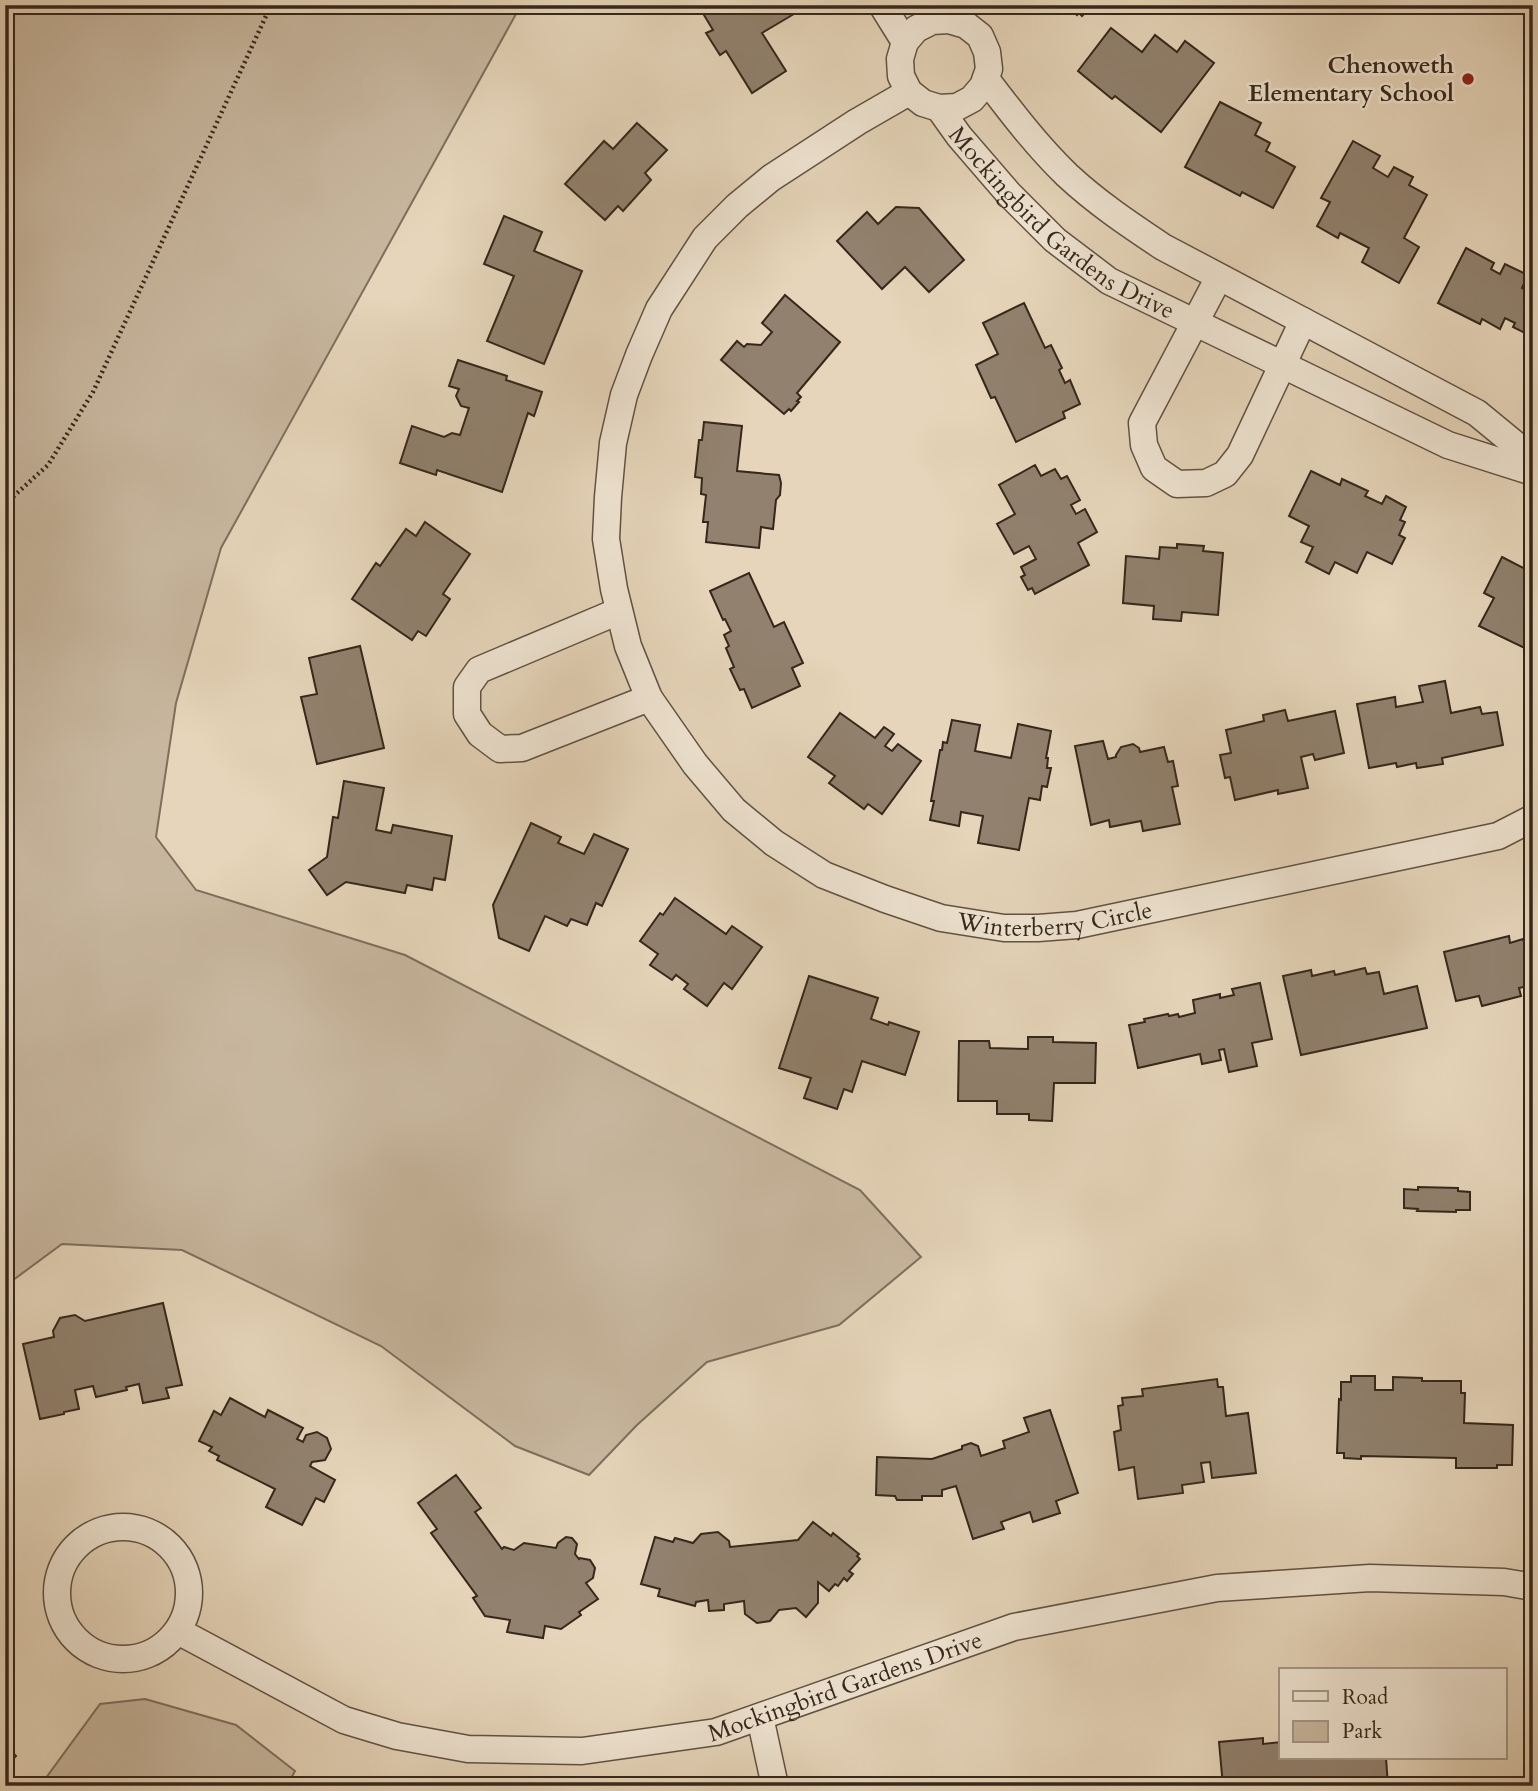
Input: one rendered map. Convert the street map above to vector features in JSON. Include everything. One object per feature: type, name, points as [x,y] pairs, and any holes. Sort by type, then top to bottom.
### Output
[{"type":"street","points":[[882,5],[905,42]]},
{"type":"street","points":[[909,92],[901,76],[900,59],[905,42],[916,29],[945,12],[980,36],[988,52],[989,69],[986,79]]},
{"type":"street","name":"Mockingbird Gardens Drive","points":[[909,92],[923,103],[939,108],[957,107],[972,99],[984,86],[986,79]]},
{"type":"street","name":"Mockingbird Gardens Drive","points":[[986,79],[1026,131],[1067,174],[1114,215],[1163,247],[1477,413],[1533,459]]},
{"type":"street","name":"Winterberry Circle","points":[[909,92],[771,178],[737,206],[705,238],[659,309],[624,395],[614,443],[607,539],[619,611],[628,646],[649,698],[695,764],[726,801],[774,844],[824,875],[941,918],[1004,928],[1077,925],[1497,836],[1533,818]]},
{"type":"street","name":"Mockingbird Gardens Drive","points":[[939,108],[959,136],[1009,194],[1055,240],[1108,281],[1448,445],[1533,472]]},
{"type":"street","name":"Mockingbird Gardens Drive","points":[[1219,277],[1142,423],[1144,445],[1154,468],[1177,484],[1206,483],[1225,474],[1240,455],[1303,321]]},
{"type":"street","points":[[619,611],[479,670],[467,687],[467,714],[480,734],[500,748],[523,748],[649,698]]},
{"type":"street","points":[[110,1527],[137,1527],[160,1538],[179,1557],[188,1581],[188,1607],[178,1631],[159,1649],[135,1659],[108,1658],[85,1649],[66,1630],[56,1605],[57,1579],[67,1555],[86,1537],[110,1527]]},
{"type":"street","name":"Mockingbird Gardens Drive","points":[[178,1631],[344,1720],[397,1736],[468,1749],[582,1751],[716,1732],[1014,1627],[1217,1588],[1370,1578],[1504,1582],[1533,1587]]},
{"type":"street","points":[[760,1717],[775,1786]]},
{"type":"path","points":[[5,504],[48,465],[93,392],[271,5]]},
{"type":"green space","points":[[5,5],[521,5],[221,548],[176,703],[156,837],[196,890],[405,955],[860,1190],[921,1257],[839,1325],[707,1362],[637,1425],[589,1475],[515,1446],[381,1346],[182,1250],[62,1244],[5,1286]]},
{"type":"green space","points":[[145,1699],[236,1725],[295,1771],[287,1786],[40,1786],[100,1704]]},
{"type":"building","points":[[698,5],[789,5],[794,14],[762,33],[786,71],[752,93],[726,51],[720,55],[706,33],[713,30]]},
{"type":"building","points":[[1066,5],[1092,5],[1082,16]]},
{"type":"building","points":[[1111,28],[1142,52],[1155,35],[1177,52],[1185,41],[1214,63],[1161,132],[1115,96],[1112,99],[1078,71]]},
{"type":"building","points":[[1220,102],[1261,123],[1255,135],[1270,143],[1266,151],[1295,167],[1273,208],[1242,192],[1240,196],[1185,167]]},
{"type":"building","points":[[637,123],[667,150],[645,173],[651,180],[623,211],[618,206],[605,220],[565,184],[604,141],[613,149]]},
{"type":"building","points":[[1353,141],[1380,156],[1373,168],[1388,177],[1394,167],[1413,177],[1409,185],[1427,195],[1404,238],[1419,247],[1399,283],[1362,262],[1369,248],[1340,233],[1338,238],[1317,226],[1330,202],[1321,198]]},
{"type":"building","points":[[896,207],[919,208],[964,260],[929,292],[905,267],[882,289],[837,241],[867,212],[878,224]]},
{"type":"building","points":[[504,216],[542,232],[534,251],[582,271],[544,364],[487,341],[514,276],[484,264]]},
{"type":"building","points":[[1466,248],[1494,263],[1491,269],[1500,274],[1505,264],[1528,275],[1522,288],[1533,293],[1533,337],[1513,327],[1515,323],[1505,318],[1500,329],[1482,319],[1480,324],[1438,303]]},
{"type":"building","points":[[785,295],[840,342],[797,393],[801,397],[797,401],[799,402],[784,414],[721,360],[737,341],[744,347],[747,344],[761,345],[772,332],[762,323]]},
{"type":"building","points":[[1024,303],[1045,348],[1051,345],[1062,368],[1059,370],[1065,383],[1070,380],[1080,404],[1063,412],[1065,418],[1016,442],[995,397],[991,398],[976,365],[998,354],[983,323]]},
{"type":"building","points":[[458,360],[507,376],[506,380],[542,392],[534,416],[528,413],[502,492],[437,470],[436,475],[400,463],[412,426],[444,437],[452,433],[460,435],[469,408],[461,406],[456,396],[459,389],[449,386]]},
{"type":"building","points":[[704,422],[742,426],[737,471],[779,475],[780,495],[776,500],[773,529],[761,527],[759,548],[706,542],[708,522],[703,522],[706,495],[701,494],[702,478],[695,477]]},
{"type":"building","points":[[1035,465],[1041,476],[1055,469],[1061,479],[1067,476],[1080,500],[1071,505],[1076,514],[1085,509],[1097,532],[1078,543],[1089,565],[1035,594],[1032,588],[1028,590],[1021,577],[1025,575],[1021,567],[1036,559],[1029,546],[1014,554],[997,524],[1015,514],[999,485]]},
{"type":"building","points":[[1311,471],[1340,485],[1342,479],[1368,491],[1365,496],[1382,504],[1386,496],[1406,507],[1400,520],[1405,522],[1399,535],[1405,538],[1392,564],[1367,552],[1357,573],[1335,562],[1329,574],[1306,562],[1313,547],[1301,542],[1309,526],[1289,516]]},
{"type":"building","points":[[425,522],[470,554],[443,594],[450,599],[426,636],[418,631],[412,640],[352,599],[376,563],[380,566],[406,529],[416,536]]},
{"type":"building","points":[[1177,544],[1204,546],[1203,551],[1223,553],[1218,615],[1182,612],[1181,621],[1153,619],[1154,606],[1123,603],[1126,556],[1159,559],[1160,547],[1177,548]]},
{"type":"building","points":[[1502,557],[1533,573],[1533,652],[1479,626],[1494,598],[1484,593]]},
{"type":"building","points":[[749,573],[774,627],[784,622],[803,663],[792,668],[800,686],[752,708],[744,689],[740,690],[730,669],[734,667],[724,635],[731,631],[710,591]]},
{"type":"building","points":[[360,646],[384,748],[317,764],[301,697],[317,694],[309,658]]},
{"type":"building","points":[[1445,681],[1451,713],[1480,707],[1482,714],[1497,712],[1503,745],[1442,758],[1443,764],[1417,768],[1416,763],[1397,767],[1396,763],[1369,768],[1357,704],[1395,697],[1396,707],[1423,702],[1419,686]]},
{"type":"building","points":[[1285,710],[1288,721],[1335,711],[1344,753],[1315,760],[1313,754],[1301,757],[1308,788],[1278,794],[1278,790],[1235,800],[1230,777],[1225,778],[1220,755],[1231,753],[1226,730],[1264,721],[1263,715]]},
{"type":"building","points":[[840,713],[875,738],[884,727],[894,734],[885,746],[892,751],[898,744],[921,761],[882,814],[868,804],[864,809],[829,783],[835,776],[808,757]]},
{"type":"building","points":[[952,720],[980,725],[975,751],[1011,758],[1018,724],[1051,731],[1046,758],[1047,768],[1051,768],[1047,787],[1042,786],[1040,800],[1029,798],[1019,850],[978,843],[983,816],[961,812],[959,826],[930,820],[940,750],[943,742],[947,743]]},
{"type":"building","points":[[1103,741],[1108,759],[1116,757],[1121,747],[1133,744],[1140,752],[1164,747],[1168,762],[1173,761],[1178,786],[1172,787],[1180,824],[1143,831],[1141,821],[1110,827],[1109,820],[1091,825],[1075,746]]},
{"type":"building","points":[[344,781],[384,788],[376,830],[391,833],[393,825],[452,836],[445,880],[434,878],[432,890],[407,885],[405,893],[346,882],[327,895],[309,870],[327,857],[333,817],[338,818]]},
{"type":"building","points":[[531,823],[561,837],[558,843],[584,854],[594,834],[628,849],[602,906],[596,903],[587,925],[571,919],[567,926],[545,916],[529,951],[499,938],[493,905]]},
{"type":"building","points":[[675,898],[726,934],[732,926],[762,947],[732,989],[724,983],[707,1006],[684,989],[688,984],[676,975],[672,980],[650,965],[658,954],[640,941],[660,913],[663,915]]},
{"type":"building","points":[[1509,936],[1510,943],[1523,939],[1525,945],[1533,943],[1533,985],[1519,988],[1521,996],[1482,1006],[1479,996],[1456,1001],[1444,952]]},
{"type":"building","points":[[1365,968],[1367,974],[1379,972],[1384,994],[1417,986],[1427,1028],[1301,1055],[1283,976],[1311,970],[1312,976],[1334,971],[1335,975]]},
{"type":"building","points":[[809,976],[878,998],[871,1019],[919,1032],[905,1075],[862,1061],[852,1092],[844,1089],[837,1109],[804,1098],[811,1078],[779,1068]]},
{"type":"building","points":[[1260,983],[1272,1039],[1252,1043],[1257,1066],[1229,1072],[1224,1049],[1219,1050],[1221,1060],[1202,1064],[1200,1054],[1138,1068],[1129,1025],[1168,1014],[1178,1014],[1179,1017],[1195,1013],[1193,1000],[1220,994],[1220,998],[1234,995],[1232,989]]},
{"type":"building","points":[[1028,1037],[1053,1037],[1053,1042],[1096,1043],[1095,1083],[1054,1083],[1052,1121],[1029,1120],[1029,1114],[997,1114],[997,1101],[958,1101],[959,1041],[989,1041],[990,1048],[1028,1049]]},
{"type":"building","points":[[1418,1187],[1458,1188],[1458,1191],[1470,1192],[1470,1210],[1417,1211],[1418,1209],[1404,1208],[1404,1189],[1418,1190]]},
{"type":"building","points":[[163,1303],[182,1385],[166,1388],[169,1398],[143,1403],[139,1384],[126,1387],[127,1390],[96,1397],[93,1386],[75,1390],[79,1409],[40,1419],[23,1344],[54,1337],[53,1331],[60,1318],[75,1315],[85,1321]]},
{"type":"building","points":[[1351,1376],[1375,1376],[1375,1390],[1393,1390],[1393,1377],[1422,1378],[1422,1381],[1461,1381],[1461,1393],[1465,1393],[1464,1423],[1513,1425],[1512,1465],[1497,1465],[1497,1468],[1456,1468],[1456,1458],[1344,1458],[1344,1453],[1337,1453],[1339,1399],[1341,1400],[1341,1382],[1351,1382]]},
{"type":"building","points":[[1217,1379],[1218,1387],[1223,1387],[1226,1416],[1248,1413],[1256,1473],[1212,1478],[1210,1462],[1201,1463],[1204,1482],[1182,1485],[1183,1493],[1138,1499],[1134,1467],[1119,1470],[1114,1432],[1121,1430],[1118,1406],[1123,1405],[1122,1398],[1143,1396],[1142,1389]]},
{"type":"building","points":[[230,1398],[265,1417],[268,1410],[303,1428],[297,1439],[303,1442],[306,1435],[317,1432],[327,1438],[331,1449],[325,1460],[312,1462],[310,1466],[335,1480],[324,1502],[316,1498],[302,1525],[266,1507],[275,1489],[217,1460],[219,1456],[209,1451],[212,1447],[199,1441],[214,1411],[221,1415]]},
{"type":"building","points":[[1050,1410],[1078,1493],[1056,1501],[1060,1513],[1033,1522],[1030,1512],[1001,1522],[1004,1529],[973,1539],[956,1486],[942,1490],[942,1496],[922,1496],[922,1500],[897,1500],[895,1496],[876,1495],[877,1457],[932,1459],[962,1449],[962,1446],[971,1443],[978,1446],[981,1456],[1005,1448],[1003,1441],[1029,1432],[1024,1418]]},
{"type":"building","points":[[456,1475],[481,1508],[475,1512],[502,1549],[504,1547],[514,1550],[524,1543],[556,1548],[566,1537],[572,1538],[577,1544],[575,1554],[579,1559],[590,1560],[595,1568],[593,1578],[586,1583],[598,1599],[561,1629],[545,1626],[543,1638],[507,1632],[510,1620],[485,1616],[473,1598],[477,1596],[431,1533],[437,1529],[418,1503]]},
{"type":"building","points":[[813,1522],[831,1536],[833,1533],[859,1554],[857,1556],[860,1559],[849,1571],[853,1574],[847,1581],[844,1578],[838,1586],[835,1584],[829,1591],[818,1582],[818,1603],[806,1617],[796,1608],[779,1610],[770,1621],[757,1623],[745,1614],[744,1601],[724,1604],[724,1610],[709,1611],[708,1600],[696,1602],[695,1606],[658,1596],[660,1589],[641,1584],[655,1537],[673,1542],[675,1538],[693,1543],[701,1534],[718,1532],[729,1541],[730,1547],[798,1540]]},
{"type":"building","points":[[1263,1738],[1263,1744],[1279,1742],[1279,1760],[1386,1760],[1388,1786],[1223,1786],[1219,1742]]},
{"type":"building","points":[[5,1745],[16,1756],[5,1767]]},
{"type":"building","points":[[1533,1751],[1533,1776],[1527,1770],[1526,1758]]},
{"type":"place","name":"Chenoweth Elementary School","points":[[1468,79]]}]
